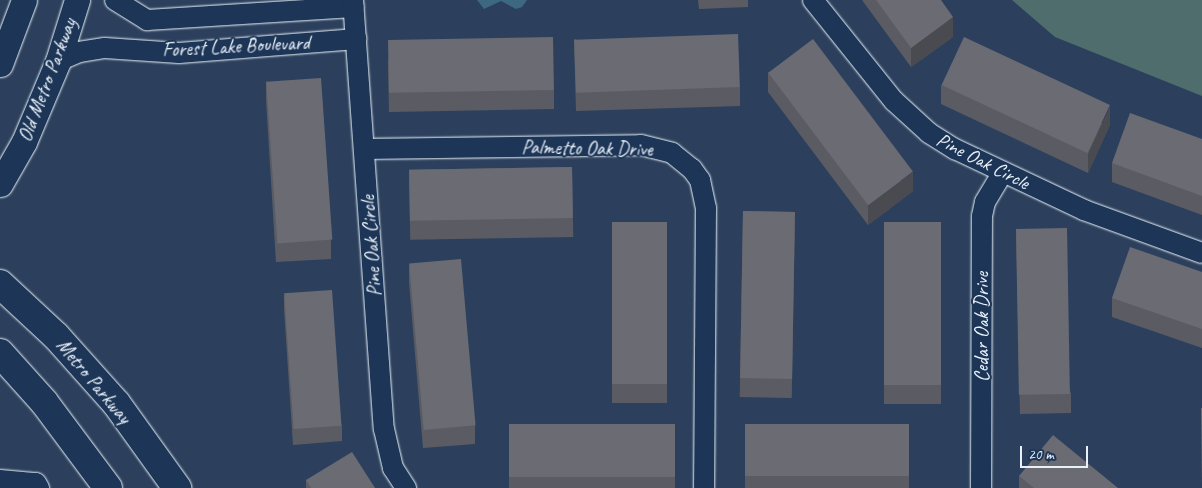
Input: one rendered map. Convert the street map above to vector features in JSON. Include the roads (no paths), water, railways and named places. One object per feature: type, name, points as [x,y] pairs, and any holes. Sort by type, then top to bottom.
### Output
[{"type":"main road","name":"Metro Parkway","points":[[0,284],[56,336],[116,403],[176,488]]},
{"type":"main road","points":[[0,353],[44,402],[108,488]]},
{"type":"street","points":[[0,64],[24,0]]},
{"type":"street","name":"Old Metro Parkway","points":[[0,184],[24,142],[58,61],[77,0]]},
{"type":"street","name":"Forest Lake Boulevard","points":[[115,0],[147,20],[279,12],[354,4]]},
{"type":"street","name":"Pine Oak Circle","points":[[813,0],[909,117],[955,149],[1114,222],[1202,253]]},
{"type":"street","name":"Pine Oak Circle","points":[[354,4],[384,429],[393,468],[406,488]]},
{"type":"street","points":[[279,12],[282,44]]},
{"type":"street","points":[[147,20],[149,51]]},
{"type":"street","name":"Forest Lake Boulevard","points":[[58,61],[79,52],[105,48],[179,53],[356,39]]},
{"type":"street","name":"Palmetto Oak Drive","points":[[364,149],[641,145],[672,153],[692,169],[700,180],[706,208],[704,488]]},
{"type":"street","name":"Cedar Oak Drive","points":[[981,488],[982,216],[985,202],[1003,172]]},
{"type":"street","points":[[0,480],[36,483],[39,488]]},
{"type":"water","points":[[477,0],[527,0],[522,7],[516,9],[501,1],[484,9]]}]
